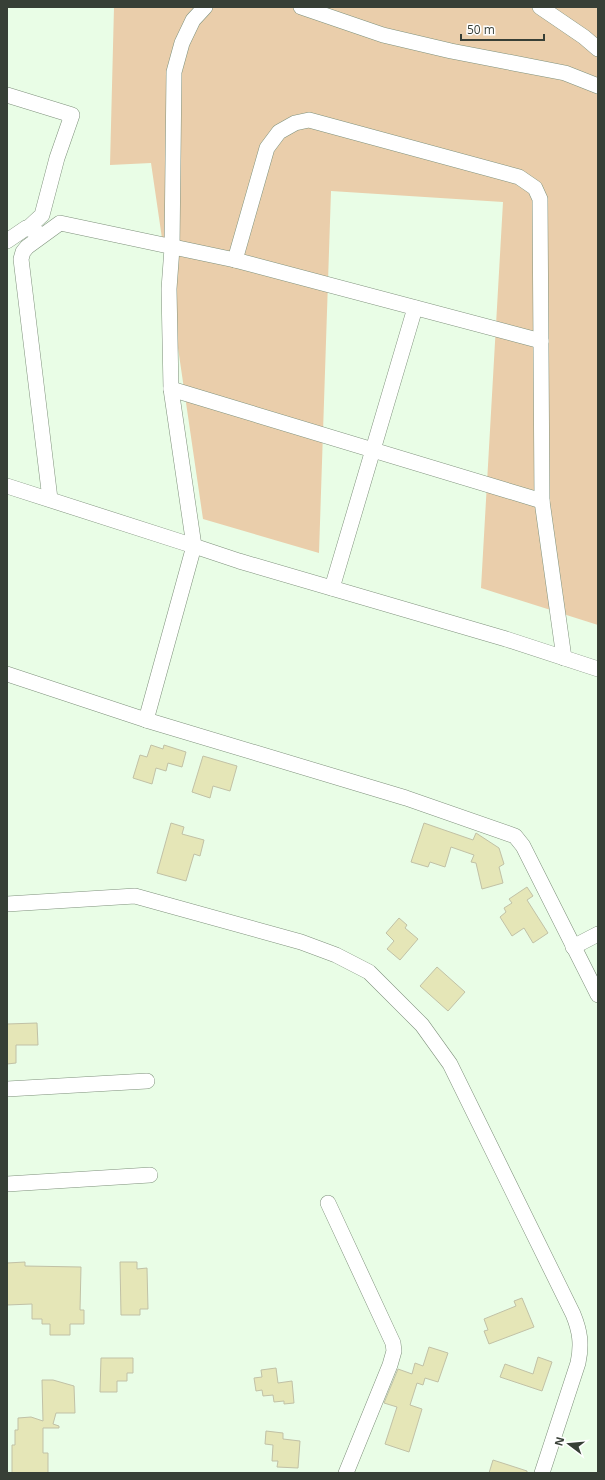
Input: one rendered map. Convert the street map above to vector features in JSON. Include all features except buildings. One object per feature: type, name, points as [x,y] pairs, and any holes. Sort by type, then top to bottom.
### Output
[{"type":"street","points":[[146,720],[194,546],[171,389],[169,289],[172,248],[174,72],[182,43],[193,20],[205,7]]},
{"type":"street","points":[[301,7],[383,35],[451,51],[565,74],[598,86]]},
{"type":"street","points":[[540,7],[584,37],[598,49]]},
{"type":"street","points":[[7,95],[72,115],[57,158],[42,215],[28,228],[7,241]]},
{"type":"street","points":[[235,260],[267,148],[279,132],[295,123],[309,120],[519,177],[535,188],[540,199],[542,501],[564,658]]},
{"type":"street","points":[[50,499],[21,259],[23,252],[27,247],[60,224],[235,260],[541,341]]},
{"type":"street","points":[[28,228],[44,235]]},
{"type":"street","points":[[332,588],[415,308]]},
{"type":"street","points":[[171,389],[542,501]]},
{"type":"street","points":[[9,486],[239,561],[598,669]]},
{"type":"street","points":[[7,674],[146,720],[406,798],[515,836],[523,846],[598,995]]},
{"type":"street","points":[[7,904],[135,896],[184,908],[301,942],[353,962],[369,972],[410,1012],[435,1041],[450,1064],[573,1314],[579,1330],[581,1348],[578,1363],[542,1473]]},
{"type":"street","points":[[573,946],[598,934]]},
{"type":"street","points":[[7,1088],[147,1081]]},
{"type":"street","points":[[7,1184],[150,1175]]},
{"type":"street","points":[[328,1203],[393,1343],[394,1351],[390,1365],[346,1473]]},
{"type":"shaded area","points":[[114,7],[598,7],[598,625],[481,588],[503,202],[331,191],[319,553],[203,519],[151,163],[110,165]]}]
